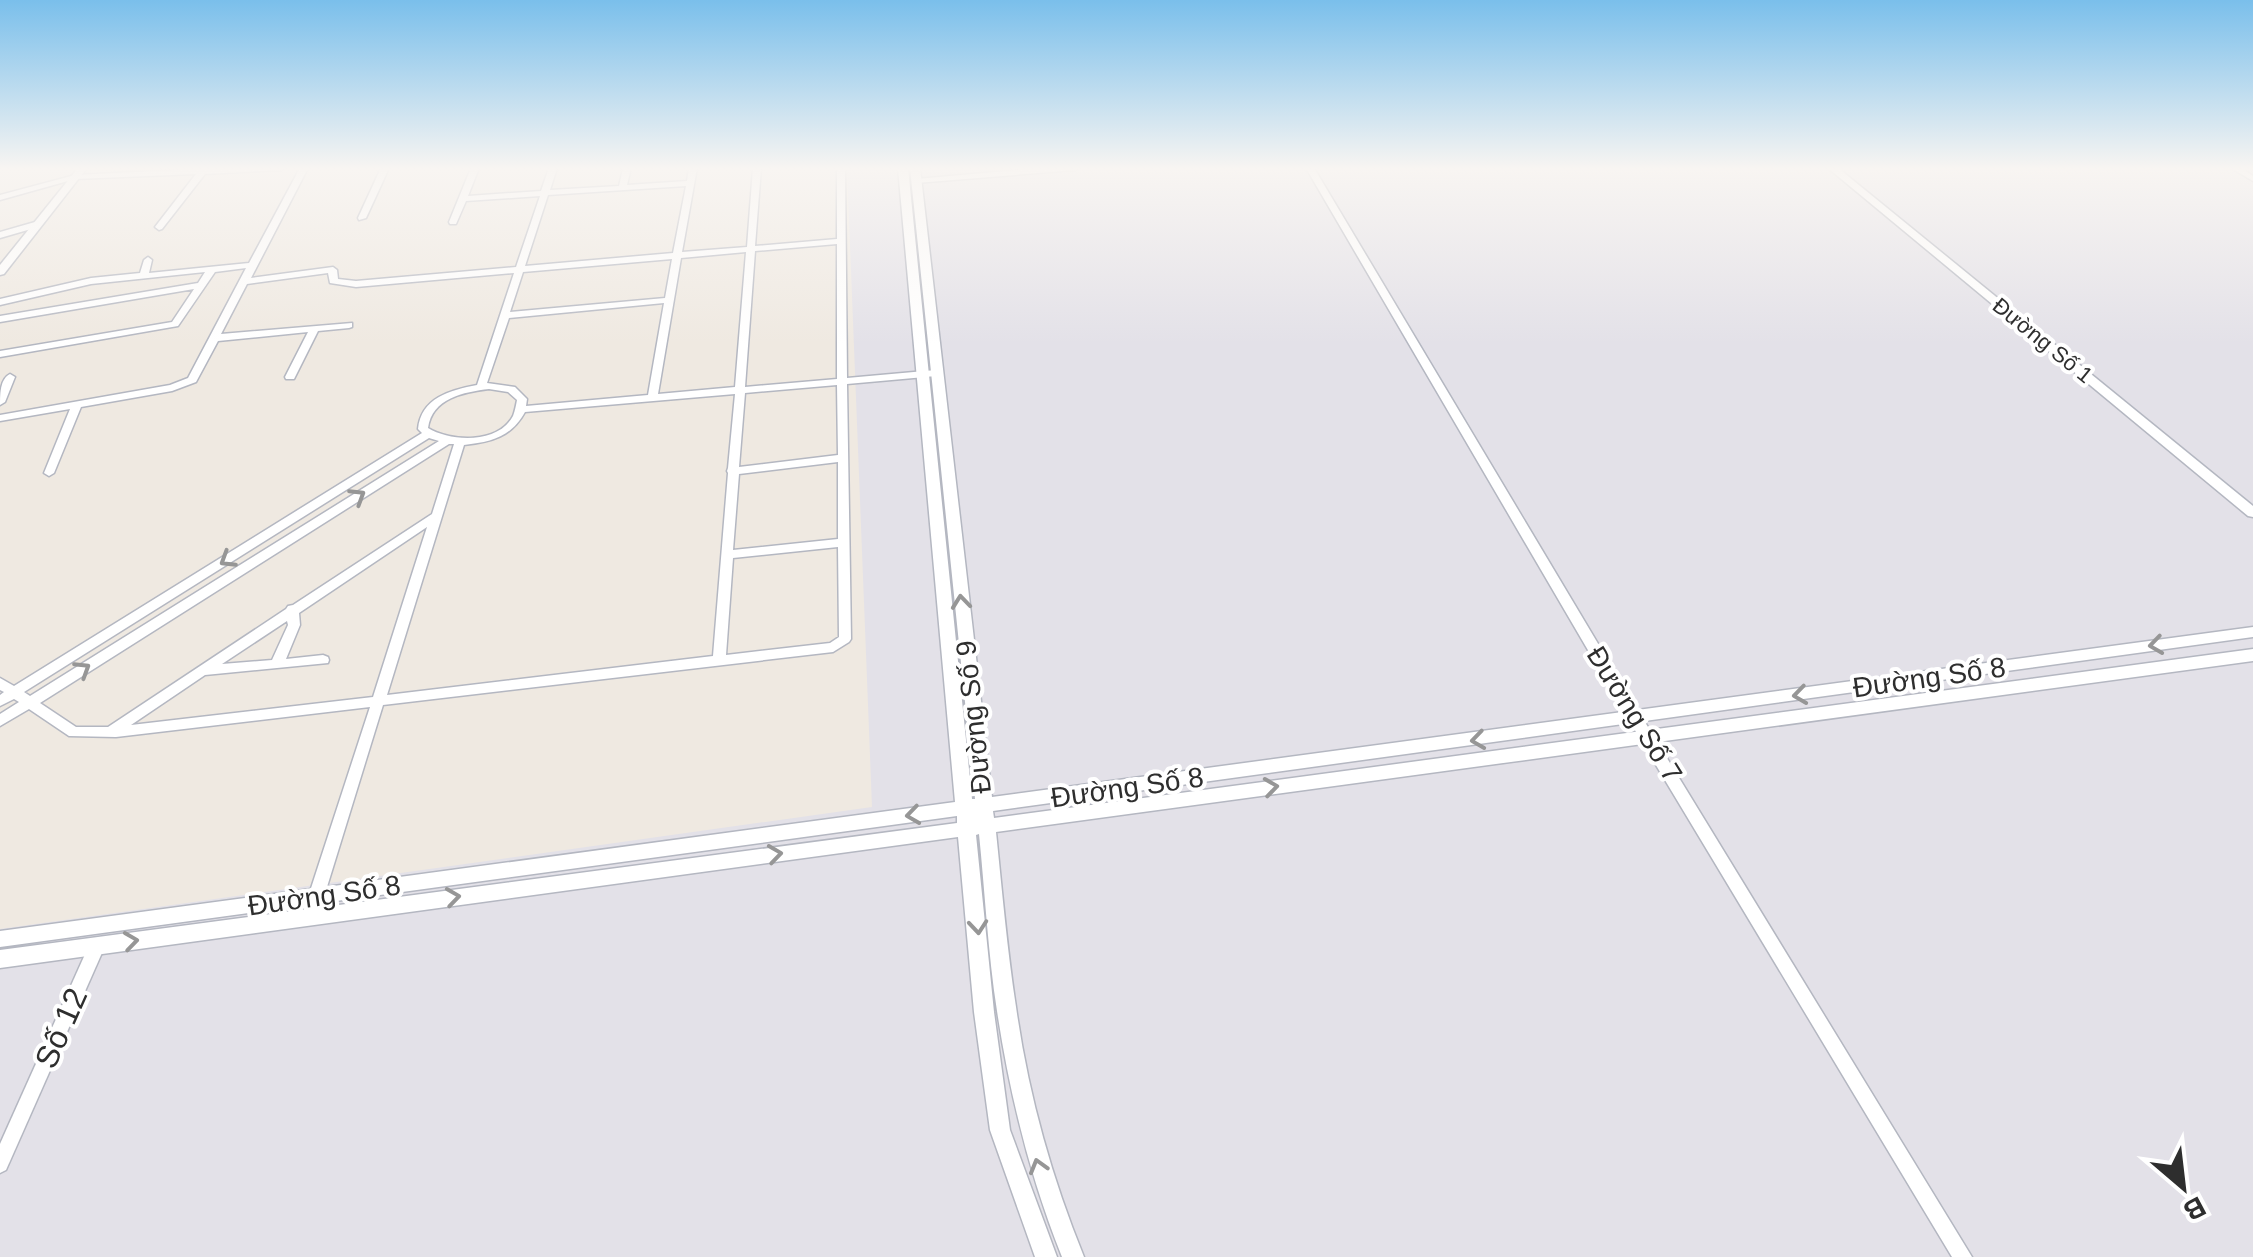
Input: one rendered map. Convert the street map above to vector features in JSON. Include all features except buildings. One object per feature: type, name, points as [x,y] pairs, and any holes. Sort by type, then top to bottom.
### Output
[{"type":"street","points":[[0,235],[29,227]]},
{"type":"street","points":[[2,267],[34,227]]},
{"type":"street","points":[[0,418],[188,383],[274,227]]},
{"type":"street","points":[[480,386],[533,227]]},
{"type":"street","points":[[652,399],[683,227]]},
{"type":"street","points":[[719,661],[754,227]]},
{"type":"street","points":[[0,683],[74,732],[109,732],[841,644],[845,639],[841,227]]},
{"type":"street","name":"Đường Số 9","points":[[916,227],[974,807],[1026,1125],[1044,1188],[1073,1257]]},
{"type":"street","name":"Đường Số 7","points":[[1345,227],[1635,718],[1963,1257]]},
{"type":"street","name":"Đường Số 1","points":[[1904,227],[2253,512]]},
{"type":"street","name":"Đường Số 1","points":[[1916,227],[2253,500]]},
{"type":"street","points":[[247,281],[334,270],[333,281],[356,284],[841,242]]},
{"type":"street","points":[[144,276],[148,260]]},
{"type":"street","points":[[0,302],[76,283],[254,265]]},
{"type":"street","points":[[0,354],[175,324],[212,269]]},
{"type":"street","points":[[0,318],[201,285]]},
{"type":"street","points":[[505,315],[671,300]]},
{"type":"street","points":[[214,338],[349,325]]},
{"type":"street","points":[[290,377],[314,329]]},
{"type":"street","points":[[523,408],[522,399],[511,389],[480,386],[433,405],[422,420],[428,434],[444,442],[460,442],[497,433],[523,408],[929,373]]},
{"type":"street","points":[[0,402],[10,377]]},
{"type":"street","points":[[50,473],[76,405]]},
{"type":"street","points":[[0,701],[428,434]]},
{"type":"street","points":[[0,721],[444,442]]},
{"type":"street","points":[[310,916],[320,896],[376,702],[460,442]]},
{"type":"street","points":[[732,472],[843,458]]},
{"type":"street","points":[[109,732],[436,516]]},
{"type":"street","points":[[727,555],[844,542]]},
{"type":"street","points":[[277,664],[294,625],[292,609]]},
{"type":"street","name":"Đường Số 8","points":[[0,939],[2253,632]]},
{"type":"street","name":"Đường Số 8","points":[[0,959],[2253,655]]},
{"type":"street","points":[[199,672],[323,660]]},
{"type":"street","name":"Đường Số 9","points":[[979,826],[984,1012],[1000,1130],[1046,1257]]},
{"type":"street","name":"Số 12","points":[[0,1164],[97,946]]},
{"type":"shaded area","points":[[849,227],[2253,227],[2253,1257],[0,1257],[0,929],[872,807]]}]
